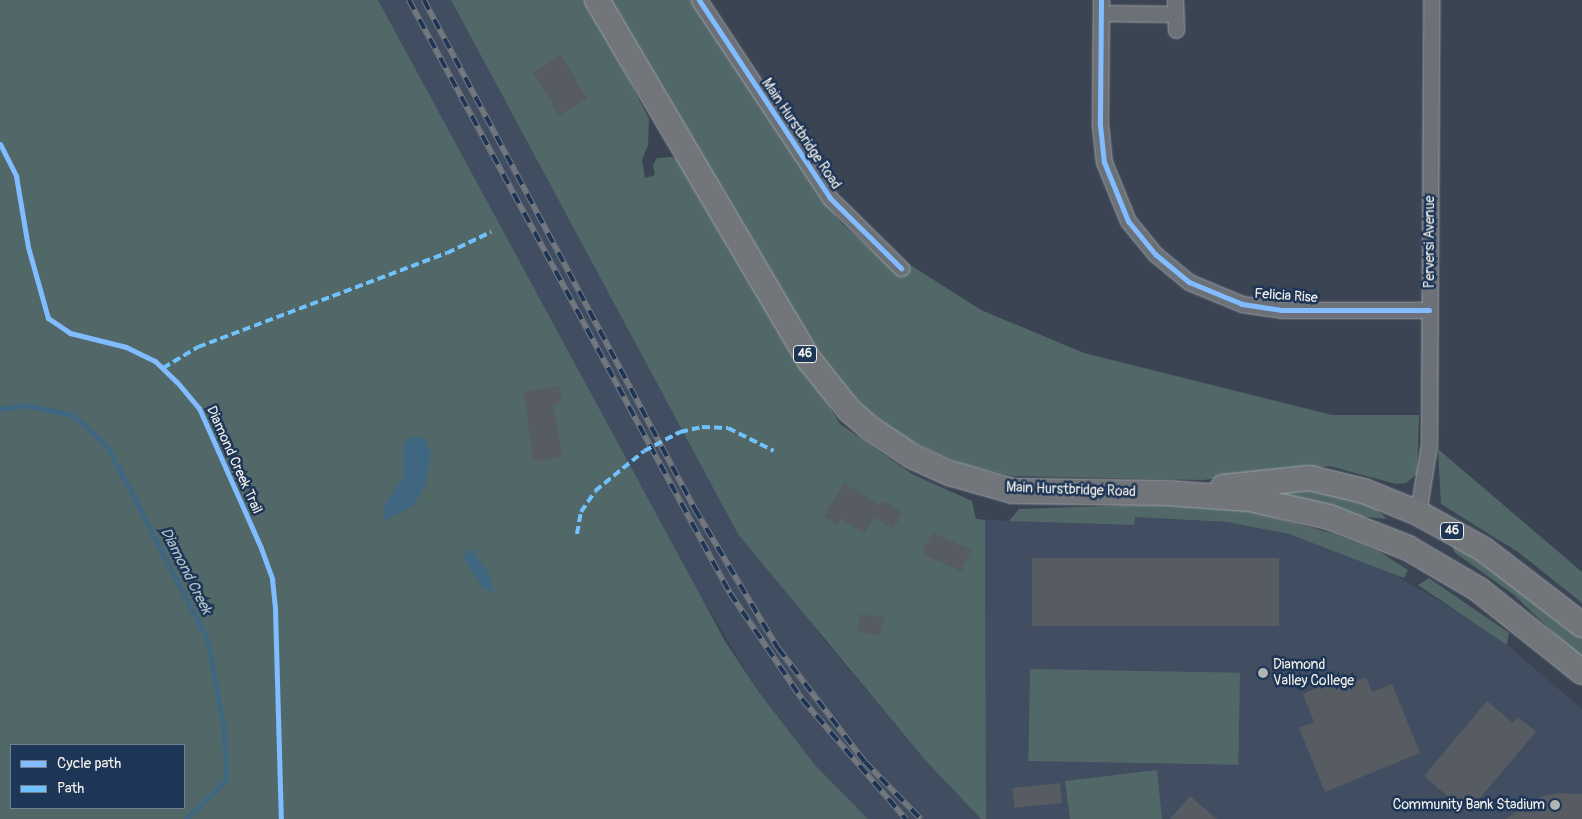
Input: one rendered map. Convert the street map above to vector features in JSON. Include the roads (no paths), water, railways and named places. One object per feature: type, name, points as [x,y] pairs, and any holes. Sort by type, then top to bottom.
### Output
[{"type":"main road","name":"Main Hurstbridge Road","points":[[597,0],[810,361],[849,410],[871,429],[949,473],[1013,491],[1167,492],[1250,499],[1301,509],[1408,548],[1505,607],[1582,672]]},
{"type":"main road","name":"Main Hurstbridge Road","points":[[1167,492],[1320,479],[1364,490],[1418,513],[1513,570],[1582,625]]},
{"type":"main road","points":[[1408,548],[1418,513]]},
{"type":"street","name":"Main Hurstbridge Road","points":[[699,0],[830,198],[901,268]]},
{"type":"street","name":"Perversi Avenue","points":[[1418,513],[1428,463],[1432,0]]},
{"type":"street","name":"Felicia Rise","points":[[1101,7],[1100,125],[1104,162],[1128,221],[1161,259],[1206,291],[1249,306],[1282,310],[1429,310]]},
{"type":"street","points":[[1101,7],[1175,7],[1176,30]]},
{"type":"waterway","name":"Diamond Creek","points":[[0,409],[25,405],[73,415],[107,446],[207,639],[224,728],[226,780],[186,819]]},
{"type":"railway","points":[[409,0],[730,593],[802,699],[906,819]]},
{"type":"railway","points":[[424,0],[695,509],[778,648],[865,762],[921,819]]},
{"type":"place","name":"Diamond Valley College","points":[[1263,673]]},
{"type":"place","name":"Community Bank Stadium","points":[[1555,805]]}]
